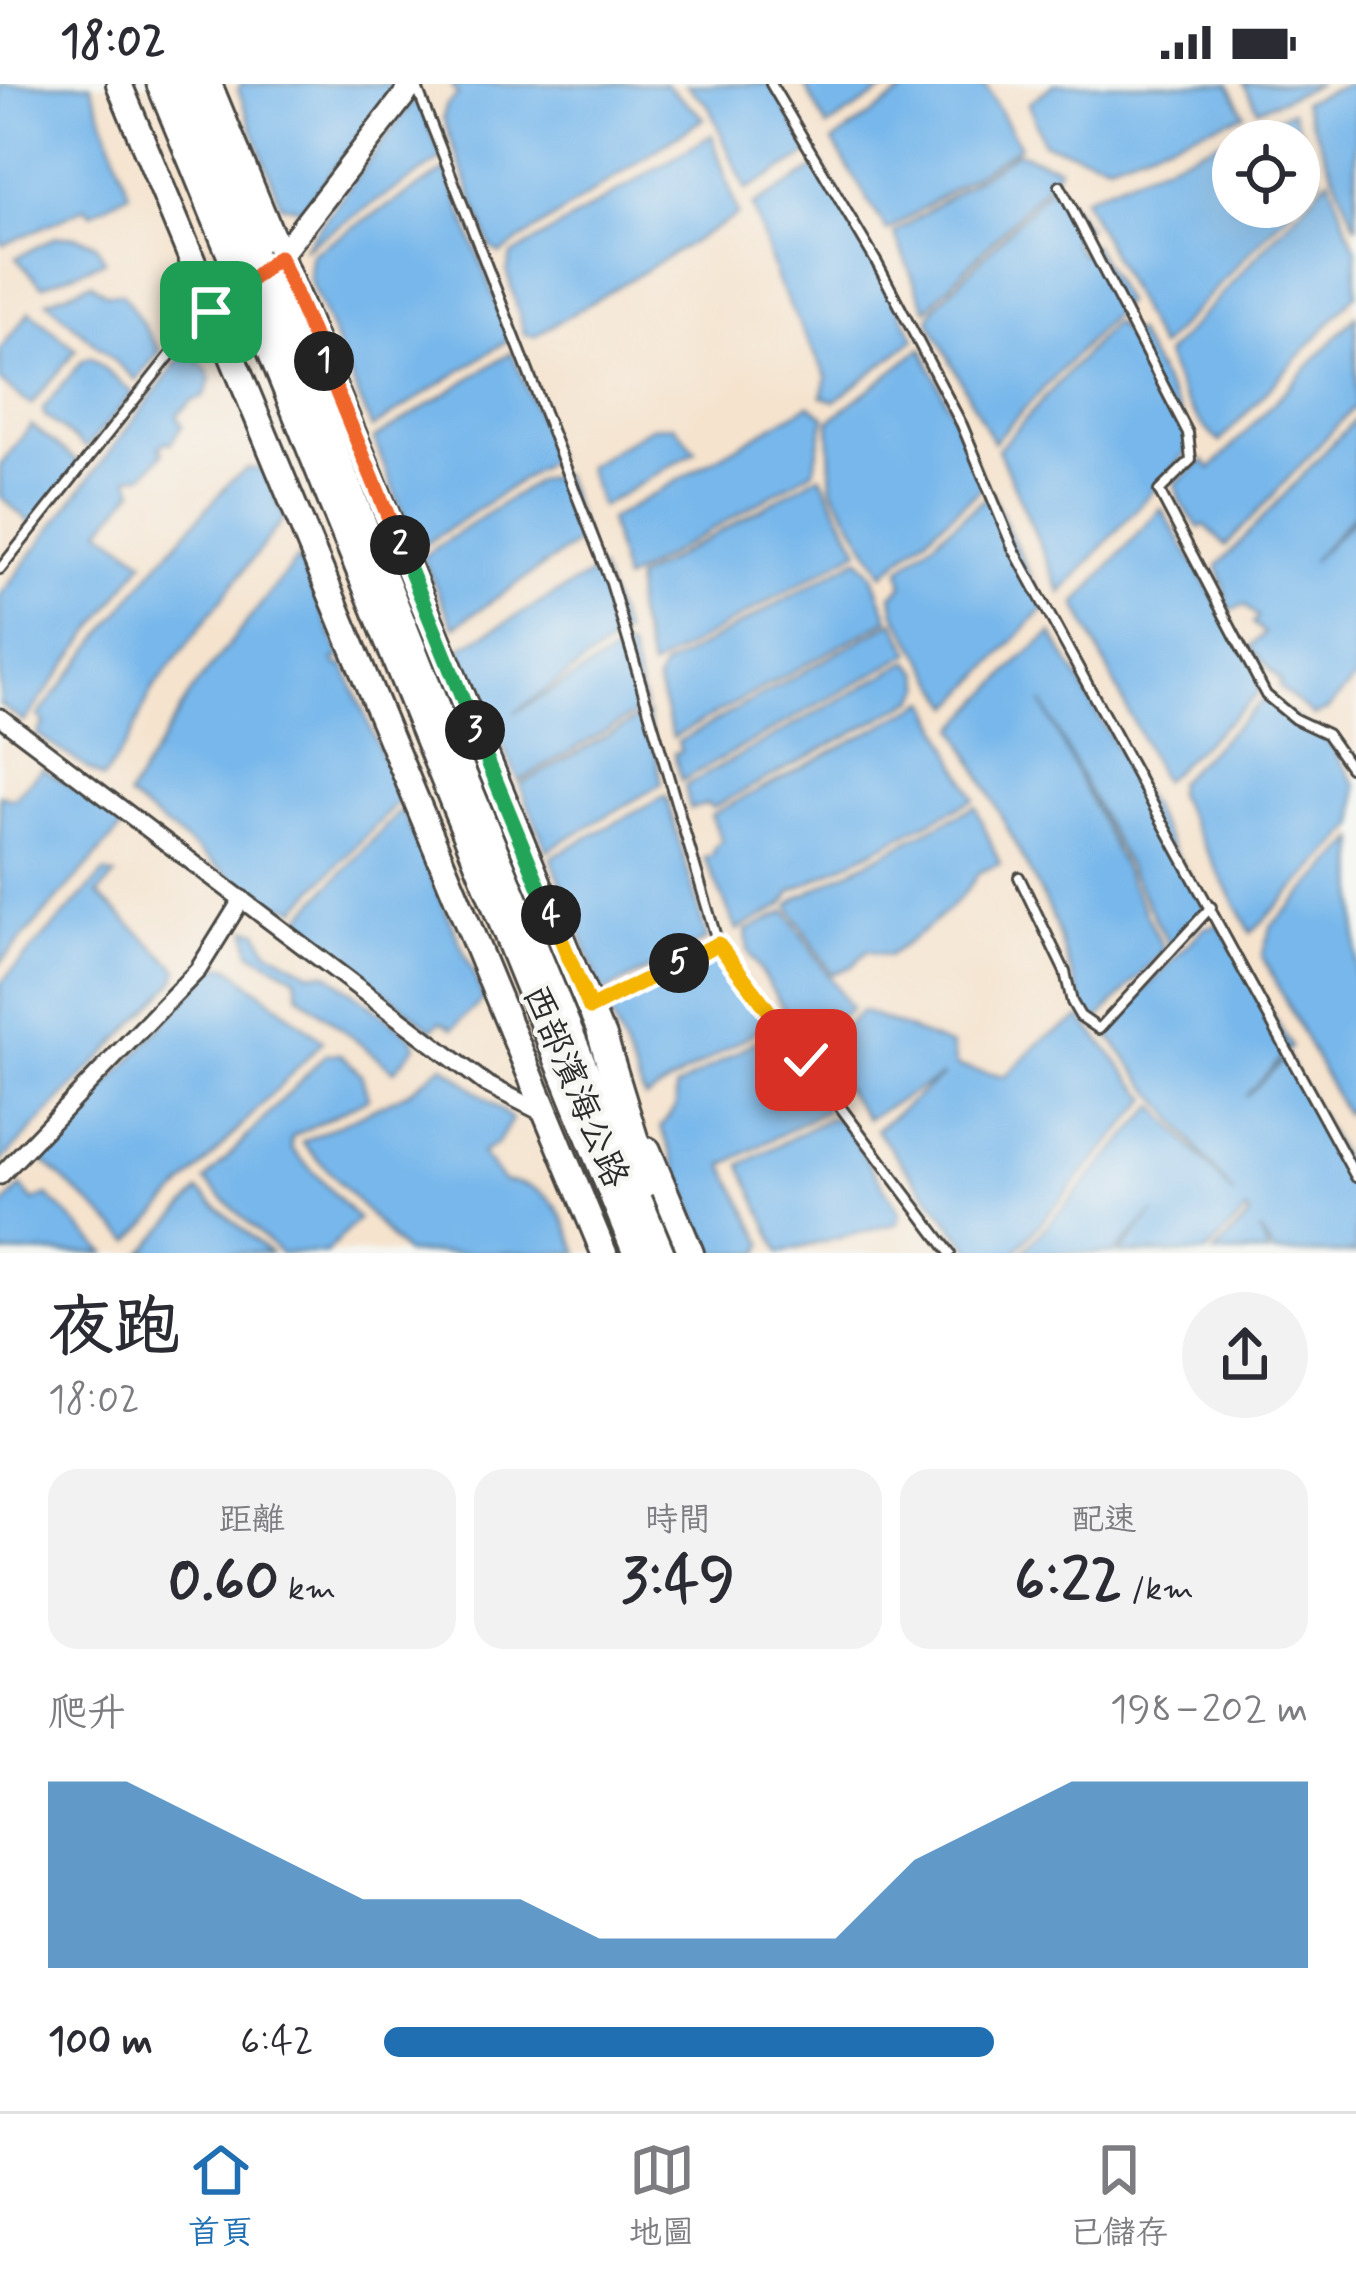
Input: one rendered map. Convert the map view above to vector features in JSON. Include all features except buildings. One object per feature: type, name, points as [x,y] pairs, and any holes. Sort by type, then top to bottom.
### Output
[{"type":"highway","points":[[161,84],[256,260]]},
{"type":"highway","points":[[183,84],[256,260],[263,301],[637,1253]]},
{"type":"highway","points":[[263,301],[660,1253]]},
{"type":"highway","points":[[602,1035],[649,1189],[675,1253]]},
{"type":"main road","name":"西部濱海公路","points":[[118,84],[604,1253]]},
{"type":"main road","name":"西部濱海公路","points":[[209,84],[256,260],[362,450],[691,1253]]},
{"type":"street","points":[[211,312],[414,84]]},
{"type":"street","points":[[0,717],[486,1084],[547,1116]]},
{"type":"street","points":[[0,1177],[198,970],[242,898]]},
{"type":"lane","points":[[414,84],[611,583],[718,944],[950,1253]]},
{"type":"lane","points":[[771,84],[877,263],[962,424],[1013,548],[1356,1177]]},
{"type":"lane","points":[[1060,187],[1188,433],[1191,460],[1159,491],[1266,695],[1295,719],[1327,734],[1350,767],[1356,756]]},
{"type":"lane","points":[[0,569],[172,353],[211,312]]},
{"type":"lane","points":[[1019,878],[1065,972],[1072,1002],[1080,1016],[1099,1030],[1211,907]]},
{"type":"lane","points":[[590,1008],[718,944]]},
{"type":"water","points":[[0,84],[91,84],[129,193],[91,213],[86,207],[4,245],[0,240]]},
{"type":"water","points":[[240,84],[400,84],[302,209],[281,205]]},
{"type":"water","points":[[455,84],[665,84],[704,118],[500,254],[491,247],[443,118],[446,106],[458,94],[452,88]]},
{"type":"water","points":[[772,84],[810,153],[746,190],[708,105],[686,85]]},
{"type":"water","points":[[804,84],[894,84],[827,127]]},
{"type":"water","points":[[915,84],[984,84],[1020,146],[887,231],[833,142]]},
{"type":"water","points":[[1054,84],[1229,84],[1244,114],[1212,120],[1212,126],[1109,163],[1043,143],[1029,103]]},
{"type":"water","points":[[1244,84],[1319,84],[1258,109]]},
{"type":"water","points":[[1356,84],[1356,227],[1320,142],[1320,120],[1311,120],[1303,102]]},
{"type":"water","points":[[417,96],[442,159],[303,249]]},
{"type":"water","points":[[1292,111],[1296,120],[1270,120]]},
{"type":"water","points":[[712,135],[738,215],[535,336],[525,335],[507,272],[511,256]]},
{"type":"water","points":[[1212,144],[1212,228],[1272,228],[1159,348],[1083,198]]},
{"type":"water","points":[[1017,152],[1059,167],[926,310],[894,233]]},
{"type":"water","points":[[822,164],[915,339],[835,401],[822,396],[827,377],[777,281],[753,206]]},
{"type":"water","points":[[446,170],[510,339],[372,428],[309,278],[311,254]]},
{"type":"water","points":[[1329,178],[1356,251],[1356,294],[1220,442],[1187,403],[1165,355],[1283,228],[1320,228],[1320,188]]},
{"type":"water","points":[[1055,182],[1088,228],[1073,243],[1082,255],[1093,245],[1125,302],[993,442],[929,320],[934,308]]},
{"type":"water","points":[[76,236],[96,244],[105,261],[42,286],[16,258],[56,237]]},
{"type":"water","points":[[91,283],[105,293],[123,294],[160,351],[136,380],[47,301]]},
{"type":"water","points":[[30,311],[76,350],[31,405],[0,381],[0,350]]},
{"type":"water","points":[[1356,316],[1356,405],[1226,546],[1205,525],[1199,528],[1180,501],[1175,483],[1204,461],[1211,469]]},
{"type":"water","points":[[1114,322],[1125,334],[1135,331],[1192,434],[1189,450],[1061,593],[998,449]]},
{"type":"water","points":[[922,348],[985,485],[883,574],[832,488],[829,421]]},
{"type":"water","points":[[187,350],[207,369],[211,380],[204,397],[177,415],[182,426],[170,443],[160,447],[163,453],[145,474],[129,477],[134,490],[101,529],[144,561],[24,722],[0,705],[0,596]]},
{"type":"water","points":[[512,352],[554,458],[417,550],[374,439]]},
{"type":"water","points":[[91,358],[133,393],[86,448],[45,416],[43,409],[83,360]]},
{"type":"water","points":[[809,405],[825,416],[814,470],[624,581],[609,520]]},
{"type":"water","points":[[1356,418],[1356,512],[1311,562],[1356,517],[1356,678],[1327,710],[1314,716],[1280,688],[1280,680],[1251,647],[1265,633],[1253,623],[1258,618],[1245,605],[1230,610],[1218,566]]},
{"type":"water","points":[[31,425],[82,465],[34,526],[0,496],[0,466]]},
{"type":"water","points":[[674,425],[696,451],[600,507],[587,467],[651,427]]},
{"type":"water","points":[[247,469],[265,469],[284,518],[152,690],[129,740],[103,779],[37,734],[44,723],[38,716],[152,571]]},
{"type":"water","points":[[562,475],[585,537],[454,627],[422,557],[538,480]]},
{"type":"water","points":[[820,475],[859,550],[651,668],[635,608],[636,579]]},
{"type":"water","points":[[991,493],[1045,607],[953,706],[895,613],[892,595],[903,586],[900,569]]},
{"type":"water","points":[[1161,508],[1261,676],[1258,694],[1162,781],[1076,604]]},
{"type":"water","points":[[298,558],[341,657],[334,660],[344,665],[400,800],[296,909],[286,905],[278,913],[128,797],[191,692]]},
{"type":"water","points":[[859,558],[872,574],[889,619],[673,737],[657,681],[663,668]]},
{"type":"water","points":[[600,569],[624,634],[514,713],[625,647],[630,650],[645,708],[519,781],[459,649]]},
{"type":"water","points":[[894,621],[911,653],[681,781],[674,753],[681,752],[678,742]]},
{"type":"water","points":[[1052,633],[1207,909],[1170,947],[1042,702],[1164,950],[1095,1023],[1083,1006],[1051,913],[956,728]]},
{"type":"water","points":[[909,661],[920,672],[924,687],[916,699],[712,808],[708,804],[690,809],[685,786]]},
{"type":"water","points":[[1264,699],[1325,736],[1356,785],[1356,826],[1251,933],[1176,794],[1177,782]]},
{"type":"water","points":[[928,701],[974,799],[791,892],[783,905],[737,930],[705,858],[722,841],[711,815]]},
{"type":"water","points":[[647,713],[662,784],[547,850],[520,785]]},
{"type":"water","points":[[42,768],[127,822],[0,963],[0,795],[14,799]]},
{"type":"water","points":[[666,796],[707,939],[603,993],[551,857]]},
{"type":"water","points":[[975,806],[1000,864],[979,872],[951,907],[888,956],[867,951],[852,966],[832,974],[789,907],[796,899]]},
{"type":"water","points":[[402,809],[484,999],[453,1028],[441,1021],[432,1029],[296,922]]},
{"type":"water","points":[[1356,840],[1356,1103],[1345,1114],[1262,956],[1271,926]]},
{"type":"water","points":[[104,873],[115,876],[98,894],[178,969],[174,982],[0,1163],[0,984]]},
{"type":"water","points":[[786,911],[851,1009],[805,1043],[748,951],[746,931]]},
{"type":"water","points":[[1220,924],[1291,1047],[1245,1097],[1287,1057],[1356,1183],[1356,1253],[1274,1253],[1259,1230],[1269,1253],[1214,1253],[1250,1216],[1247,1211],[1206,1253],[1119,1253],[1155,1212],[1114,1253],[1022,1253],[1155,1106],[1234,1195],[1105,1031],[1204,928]]},
{"type":"water","points":[[247,929],[258,931],[268,950],[309,972],[327,973],[411,1036],[416,1045],[394,1071],[298,994],[296,977],[250,952]]},
{"type":"water","points":[[724,951],[769,1015],[761,1020],[763,1027],[645,1098],[608,1008]]},
{"type":"water","points":[[228,966],[323,1041],[131,1241],[41,1159],[215,967]]},
{"type":"water","points":[[862,1011],[952,1046],[956,1066],[1005,1077],[1044,1039],[1081,1018],[1149,1099],[1014,1253],[974,1253],[876,1130],[943,1075],[867,1119],[818,1051]]},
{"type":"water","points":[[778,1028],[826,1099],[826,1110],[724,1165],[764,1244],[760,1253],[711,1253],[661,1127],[676,1106],[676,1088]]},
{"type":"water","points":[[326,1054],[341,1054],[361,1074],[368,1098],[292,1137],[292,1149],[358,1219],[326,1253],[280,1253],[205,1181]]},
{"type":"water","points":[[443,1065],[512,1119],[497,1144],[481,1153],[503,1181],[533,1188],[553,1203],[579,1253],[405,1253],[302,1142],[409,1092]]},
{"type":"water","points":[[829,1118],[842,1120],[900,1213],[898,1223],[780,1253],[741,1165]]},
{"type":"water","points":[[21,1187],[34,1201],[47,1195],[106,1253],[0,1253],[0,1210]]},
{"type":"water","points":[[199,1191],[270,1253],[142,1253]]},
{"type":"route","points":[[211,312],[279,257],[590,1008],[718,944],[806,1060]]}]
